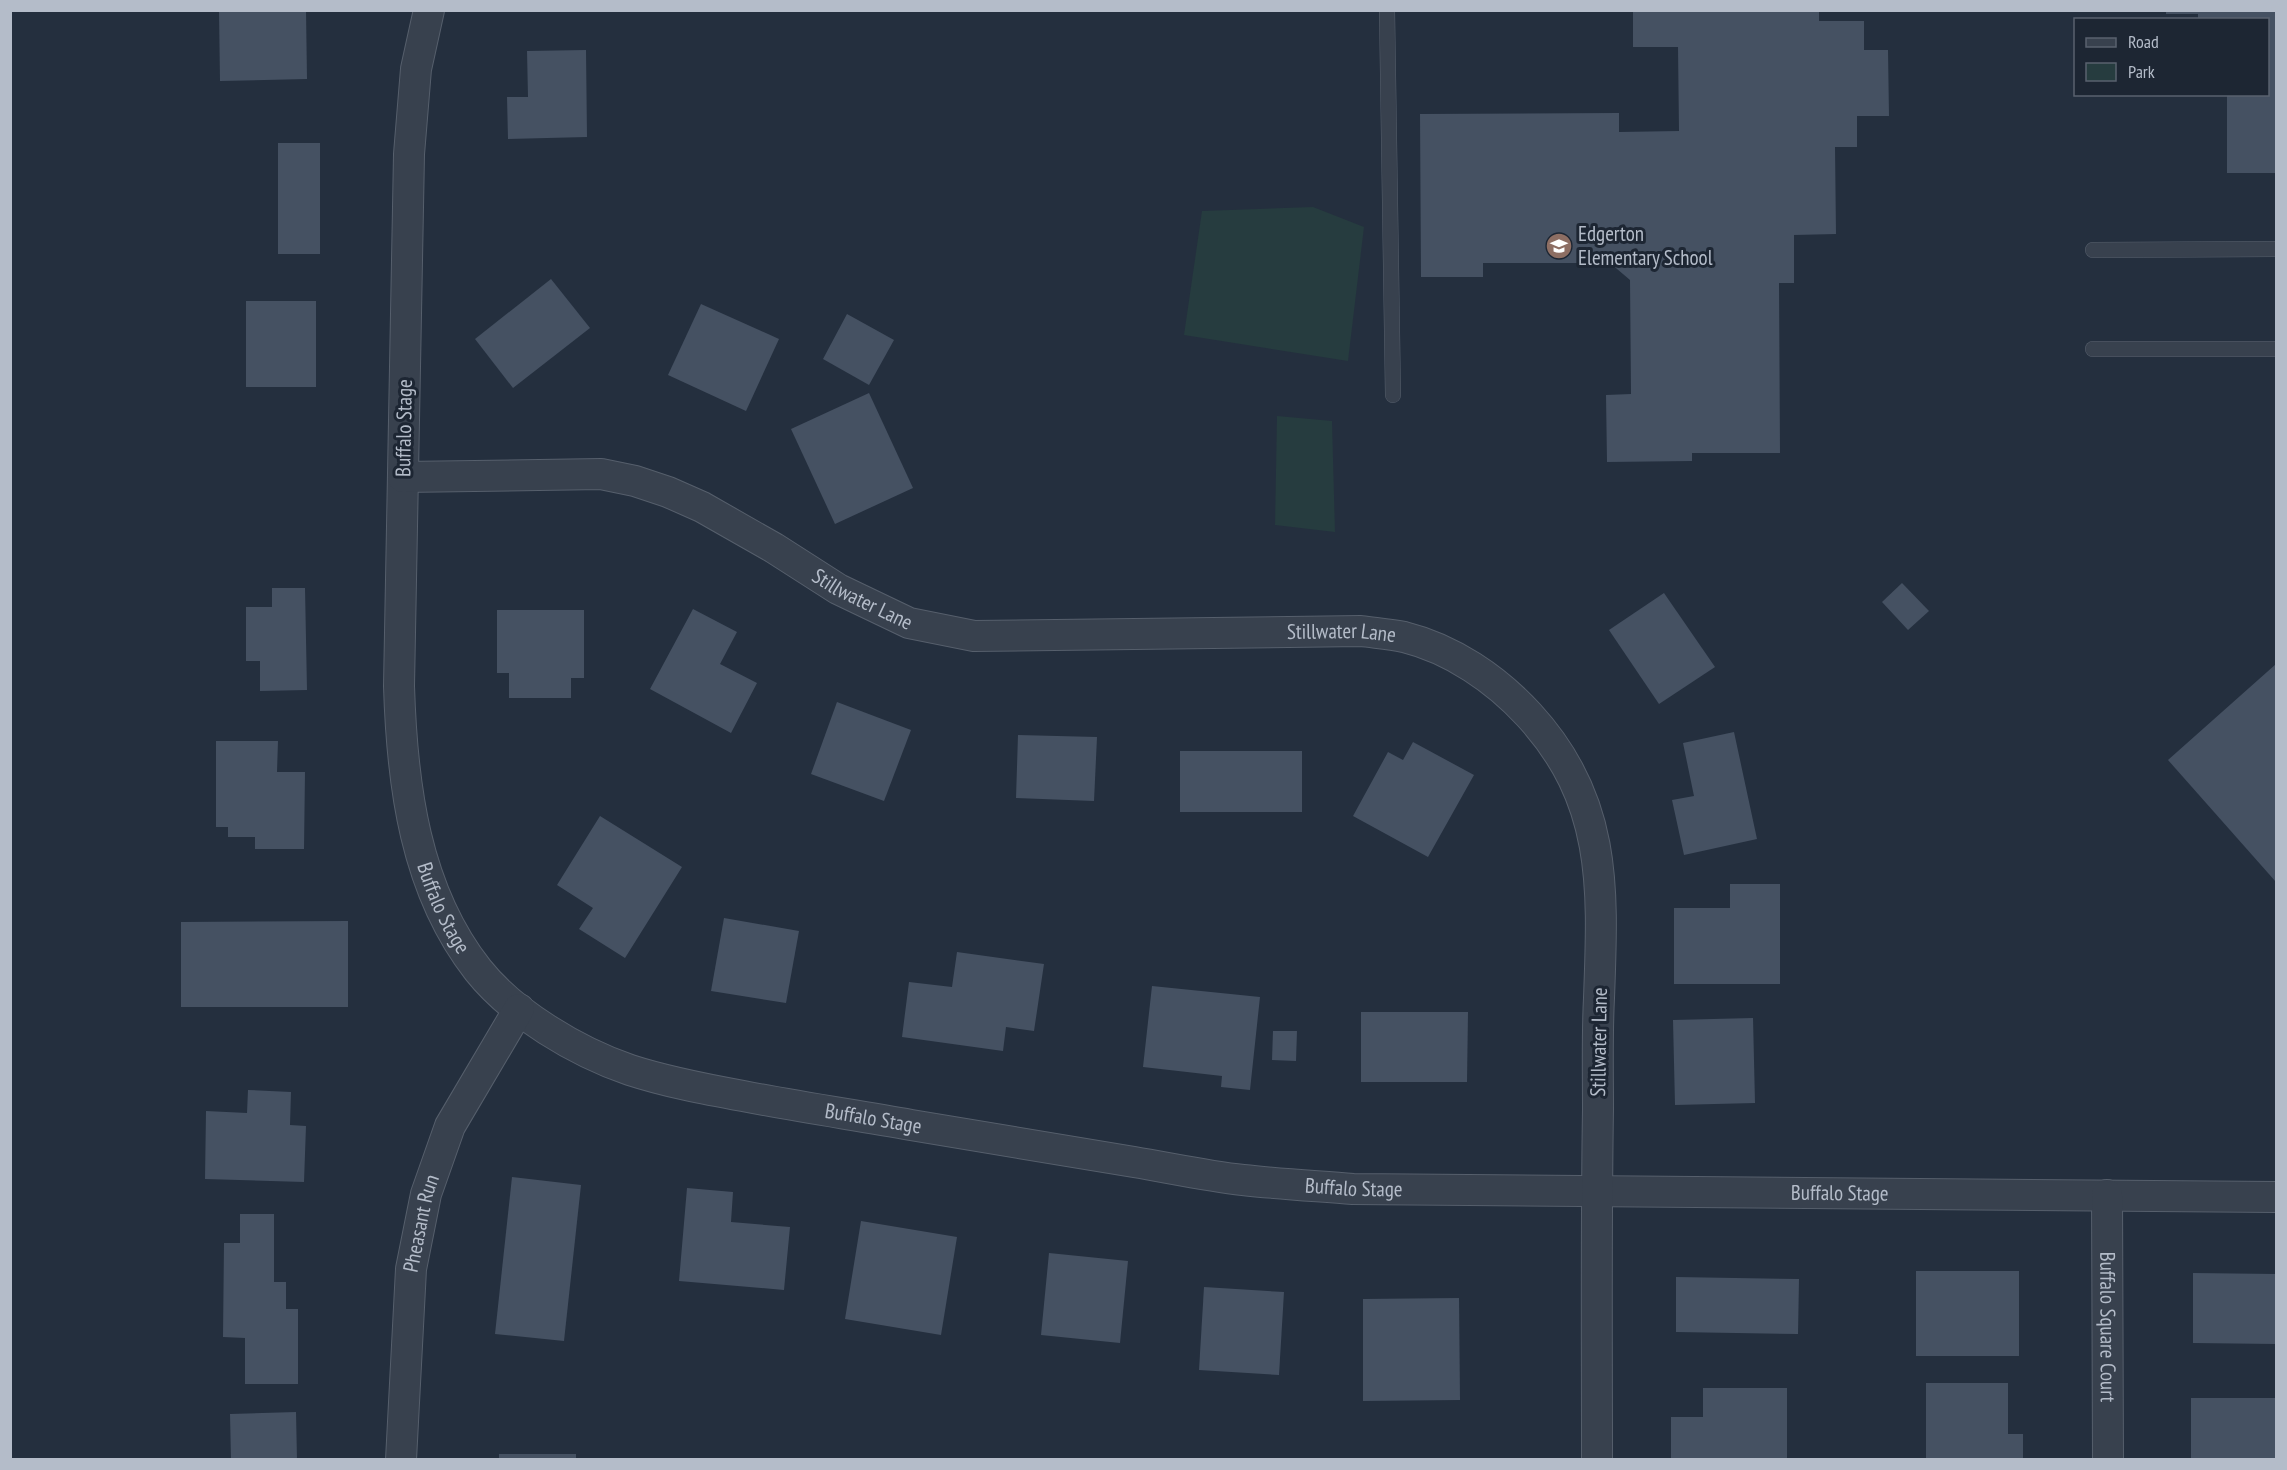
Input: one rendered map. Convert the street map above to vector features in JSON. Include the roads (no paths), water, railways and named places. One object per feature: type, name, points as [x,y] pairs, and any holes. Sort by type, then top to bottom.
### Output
[{"type":"street","name":"Buffalo Stage","points":[[429,10],[416,69],[409,154],[399,686],[404,773],[422,859],[436,899],[455,938],[480,972],[519,1009],[545,1028],[584,1050],[627,1069],[673,1083],[772,1102],[1241,1180],[1353,1189],[2277,1197]]},
{"type":"street","name":"Stillwater Lane","points":[[403,477],[601,474],[635,481],[702,507],[774,548],[838,589],[909,623],[974,636],[1361,631],[1405,638],[1446,652],[1483,674],[1516,701],[1544,731],[1566,763],[1583,799],[1594,839],[1600,879],[1602,922],[1598,1006],[1597,1460]]},
{"type":"street","name":"Pheasant Run","points":[[401,1460],[411,1269],[426,1194],[450,1126],[519,1009]]},
{"type":"street","name":"Buffalo Square Court","points":[[2107,1195],[2108,1460]]},
{"type":"lane","points":[[1387,10],[1393,395]]},
{"type":"lane","points":[[2093,250],[2277,249]]},
{"type":"lane","points":[[2094,349],[2277,349]]},
{"type":"place","name":"Edgerton Elementary School","points":[[1559,246]]}]
